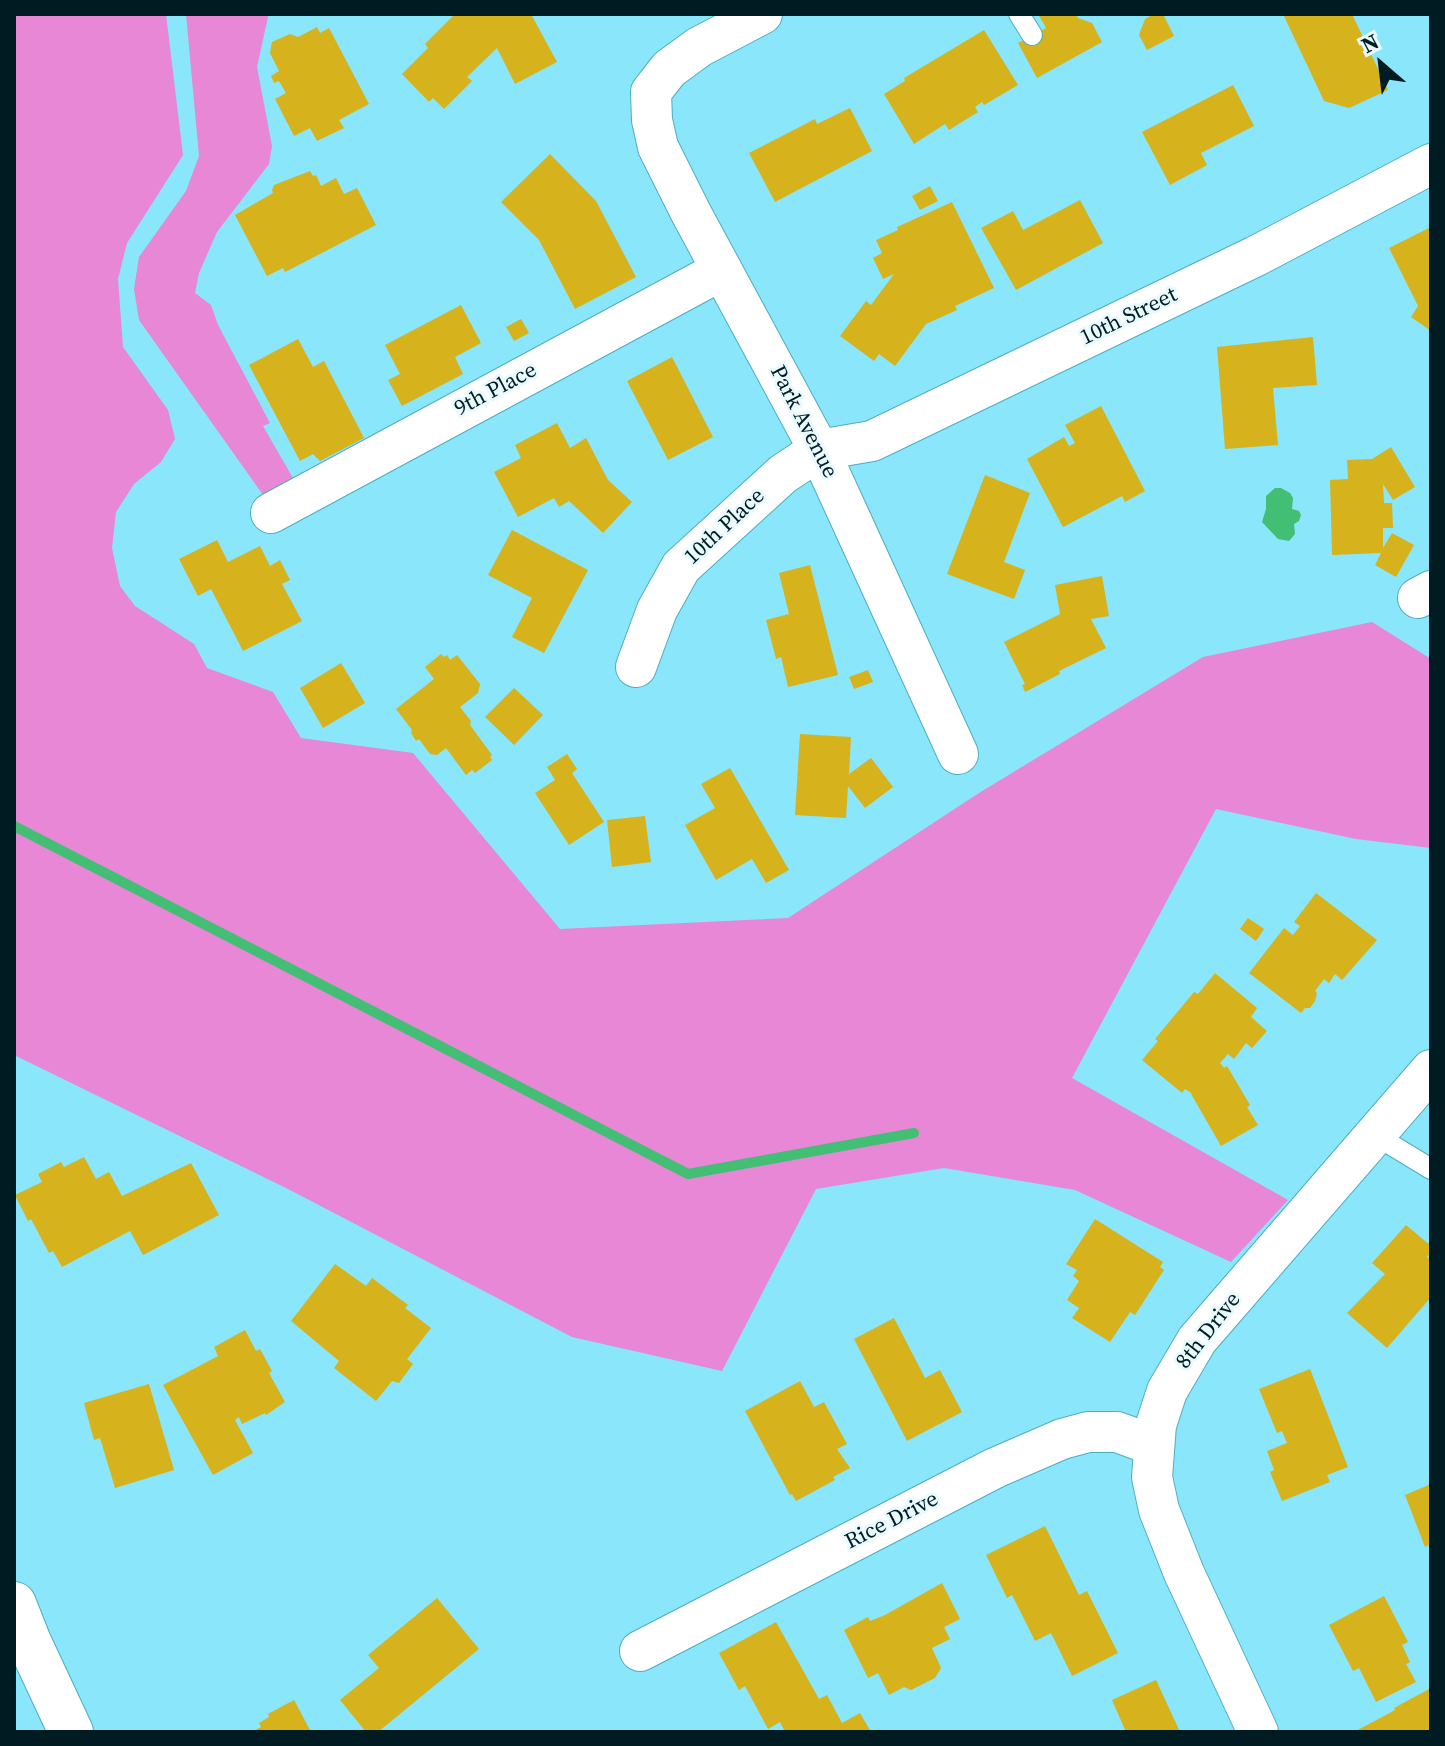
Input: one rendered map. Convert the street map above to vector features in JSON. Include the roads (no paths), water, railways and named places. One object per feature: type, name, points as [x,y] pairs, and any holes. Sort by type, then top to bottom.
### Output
[{"type":"street","name":"Park Avenue","points":[[762,14],[699,47],[669,69],[651,92],[652,120],[658,147],[819,450],[958,754]]},
{"type":"street","name":"10th Street","points":[[819,450],[872,441],[1256,256],[1431,164]]},
{"type":"street","name":"9th Place","points":[[271,513],[722,270]]},
{"type":"street","name":"10th Place","points":[[636,667],[657,610],[681,567],[783,474],[819,450]]},
{"type":"street","name":"8th Drive","points":[[1258,1732],[1184,1573],[1159,1510],[1152,1477],[1153,1445],[1167,1391],[1197,1340],[1431,1070]]},
{"type":"street","name":"Rice Drive","points":[[640,1651],[995,1468],[1062,1439],[1088,1432],[1117,1432],[1153,1445]]},
{"type":"street","points":[[14,1604],[71,1732]]},
{"type":"lane","points":[[1019,14],[1032,35]]},
{"type":"lane","points":[[1375,1135],[1431,1169]]},
{"type":"waterway","points":[[14,826],[688,1174],[914,1133]]}]
